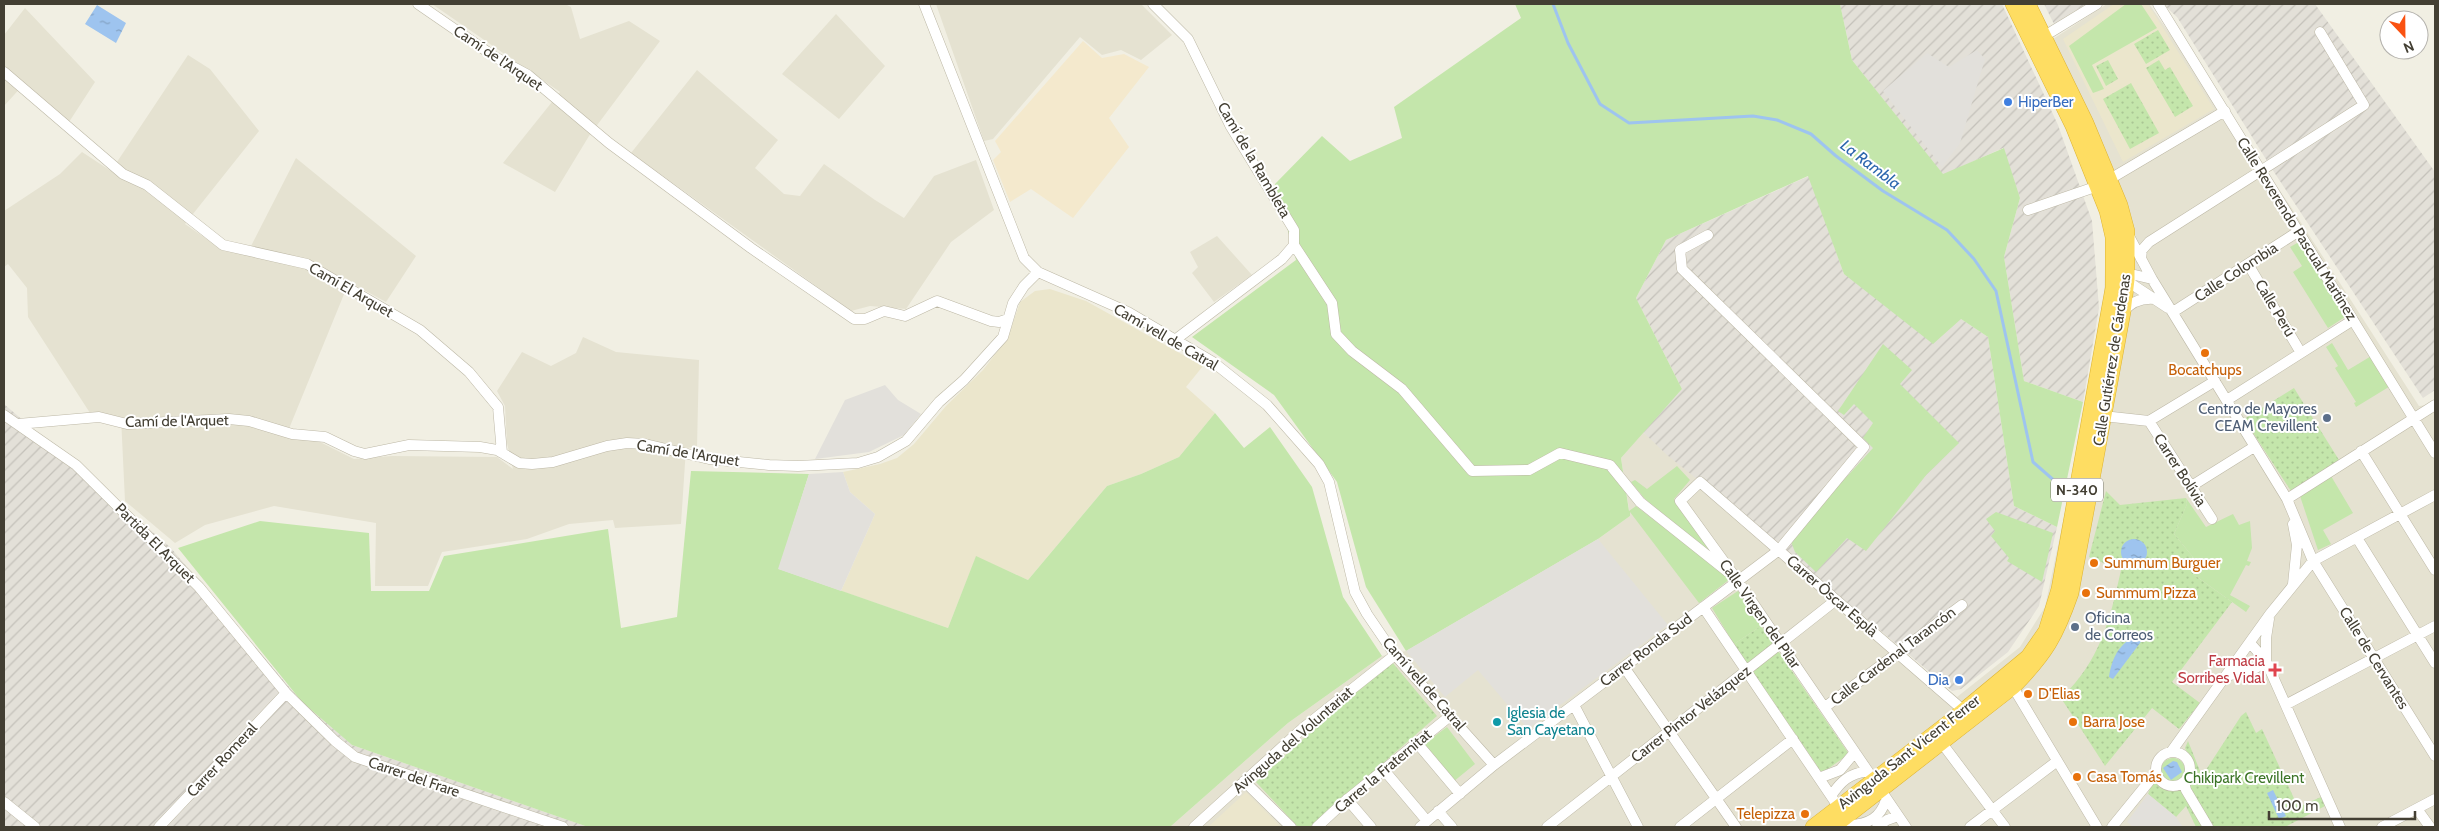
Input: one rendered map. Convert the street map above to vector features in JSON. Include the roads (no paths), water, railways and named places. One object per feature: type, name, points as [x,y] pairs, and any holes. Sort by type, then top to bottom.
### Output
[{"type":"highway","name":"Calle Gutiérrez de Cárdenas","points":[[2013,4],[2073,126],[2104,182]]},
{"type":"highway","name":"Calle Gutiérrez de Cárdenas","points":[[2009,681],[2039,660],[2058,629],[2071,593],[2127,279],[2120,234],[2104,182],[2052,52],[2028,4]]},
{"type":"highway","name":"Calle Gutiérrez de Cárdenas","points":[[2009,681],[2046,631],[2059,589],[2113,288],[2120,234]]},
{"type":"highway","name":"Avinguda Sant Vicent Ferrer","points":[[1833,827],[1843,814],[1963,710],[2009,681]]},
{"type":"highway","name":"Avinguda Sant Vicent Ferrer","points":[[1877,785],[1941,742],[2009,681]]},
{"type":"highway","name":"Avinguda Sant Vicent Ferrer","points":[[1813,827],[1843,814]]},
{"type":"street","name":"Camí de l'Arquet","points":[[418,4],[495,57],[528,75],[609,143],[751,248],[854,320],[865,319],[884,311],[905,316],[937,301],[992,321],[999,322],[1008,319]]},
{"type":"street","name":"Camí vell de Catral","points":[[924,4],[1024,258],[1038,272],[1128,312],[1213,362],[1267,405],[1319,464],[1328,482],[1355,592],[1395,655],[1494,765]]},
{"type":"street","name":"Camí de la Rambleta","points":[[1153,4],[1188,39],[1231,127],[1286,214],[1294,230],[1294,245]]},
{"type":"street","points":[[2051,32],[2097,4]]},
{"type":"street","name":"Calle Reverendo Pascual Martínez","points":[[2158,4],[2435,454]]},
{"type":"street","points":[[2036,21],[2044,23],[2051,32],[2054,44],[2052,52]]},
{"type":"street","points":[[2140,260],[2142,250],[2148,242],[2364,105],[2320,32]]},
{"type":"street","name":"Camí El Arquet","points":[[4,72],[123,174],[148,185],[223,245],[307,264],[420,330],[469,372],[498,407],[502,453]]},
{"type":"street","points":[[2028,210],[2104,182],[2225,111]]},
{"type":"street","name":"Calle Colombia","points":[[2173,312],[2299,231]]},
{"type":"street","points":[[2120,234],[2140,260],[2173,312],[2287,499],[2312,561]]},
{"type":"street","name":"Carrer Ronda Sud","points":[[1424,824],[1494,765],[1778,550],[1864,447],[1682,269],[1680,250],[1708,235]]},
{"type":"street","points":[[1175,340],[1282,259],[1294,245],[1332,303],[1336,334],[1352,352],[1402,389],[1472,471],[1529,470],[1560,453],[1610,465],[1640,502],[1738,581]]},
{"type":"street","name":"Calle Perú","points":[[2248,264],[2301,353]]},
{"type":"street","name":"Camí de l'Arquet","points":[[18,424],[99,417],[127,424],[229,419],[249,421],[292,434],[325,437],[364,454],[409,444],[480,447],[502,453],[519,463],[532,464],[553,462],[607,446],[627,443],[644,444],[709,459],[769,465],[798,466],[858,463],[878,457],[906,441],[938,402],[964,380],[1003,337],[1013,303],[1024,286],[1038,272]]},
{"type":"street","points":[[2113,288],[2135,275],[2152,279]]},
{"type":"street","points":[[2127,279],[2173,312]]},
{"type":"street","points":[[2122,312],[2144,298],[2154,299]]},
{"type":"street","points":[[2227,400],[2353,320]]},
{"type":"street","name":"Carrer Bolívia","points":[[2104,416],[2149,421],[2215,380]]},
{"type":"street","points":[[2287,499],[2435,405]]},
{"type":"street","name":"Partida El Arquet","points":[[4,415],[76,465],[199,587],[286,693]]},
{"type":"street","name":"Carrer Bolívia","points":[[2149,421],[2212,519]]},
{"type":"street","points":[[2190,487],[2254,447]]},
{"type":"street","points":[[2361,451],[2435,570]]},
{"type":"street","name":"Carrer Òscar Esplà","points":[[1700,482],[1963,710]]},
{"type":"street","name":"Calle Virgen del Pilar","points":[[1700,482],[1680,501],[1738,581],[1906,827]]},
{"type":"street","points":[[2171,752],[2182,755],[2189,764],[2189,775],[2184,782],[2177,786],[2166,785],[2158,778],[2156,773],[2157,762],[2171,752],[2270,614],[2312,561],[2435,495]]},
{"type":"street","points":[[2287,499],[2297,545],[2293,586]]},
{"type":"street","points":[[2357,538],[2435,663]]},
{"type":"street","points":[[2297,545],[2312,561]]},
{"type":"street","name":"Calle de Cervantes","points":[[2312,561],[2375,658],[2435,756]]},
{"type":"street","name":"Carrer Pintor Velázquez","points":[[1546,827],[1836,600]]},
{"type":"street","name":"Calle Cardenal Tarancón","points":[[1825,707],[1962,605]]},
{"type":"street","points":[[1703,607],[1843,814],[1864,824],[1874,820],[1883,810],[1877,785]]},
{"type":"street","points":[[2266,661],[2266,638],[2270,614]]},
{"type":"street","points":[[2287,704],[2435,626]]},
{"type":"street","points":[[2250,643],[2266,661],[2287,704],[2340,827]]},
{"type":"street","name":"Avinguda del Voluntariat","points":[[1194,827],[1303,728],[1395,655]]},
{"type":"street","points":[[2226,676],[2256,668],[2266,661]]},
{"type":"street","points":[[1624,667],[1670,730],[1736,827]]},
{"type":"street","points":[[2009,681],[2056,762],[2097,827]]},
{"type":"street","name":"Carrer Romeral","points":[[159,827],[286,693]]},
{"type":"street","name":"Carrer del Frare","points":[[286,693],[335,741],[355,757],[563,827]]},
{"type":"street","points":[[1574,705],[1638,827]]},
{"type":"street","name":"Carrer la Fraternitat","points":[[1317,827],[1348,799],[1450,716]]},
{"type":"street","points":[[1680,827],[1793,739]]},
{"type":"street","points":[[1417,742],[1460,794]]},
{"type":"street","points":[[1941,742],[2005,827]]},
{"type":"street","points":[[1819,778],[1840,770],[1854,752]]},
{"type":"street","points":[[1970,827],[2056,762]]},
{"type":"street","points":[[1384,770],[1424,824]]},
{"type":"street","points":[[2112,827],[2156,773]]},
{"type":"street","points":[[1244,781],[1291,827]]},
{"type":"street","points":[[2184,782],[2186,790],[2208,827]]},
{"type":"street","points":[[1348,799],[1371,827]]},
{"type":"street","points":[[2382,827],[2435,799]]},
{"type":"street","points":[[4,802],[35,827]]},
{"type":"street","points":[[2417,809],[2430,827]]},
{"type":"street","points":[[1438,811],[1452,827]]},
{"type":"street","points":[[1877,827],[1887,820],[1898,816]]},
{"type":"water","points":[[97,5],[126,23],[116,43],[85,24]]},
{"type":"water","points":[[2134,539],[2143,543],[2147,552],[2143,561],[2134,565],[2125,561],[2121,552],[2125,543]]},
{"type":"water","points":[[2149,631],[2113,679],[2109,677],[2113,660],[2121,647],[2133,637]]},
{"type":"water","points":[[2173,761],[2177,762],[2182,772],[2171,780],[2163,768]]},
{"type":"water","points":[[2273,790],[2286,816],[2279,819],[2267,793]]},
{"type":"waterway","name":"La Rambla","points":[[1553,4],[1568,43],[1600,104],[1629,123],[1753,116],[1777,120],[1811,134],[1836,156],[1883,191],[1947,230],[1974,259],[1996,291],[2033,462],[2065,490]]},
{"type":"place","name":"HiperBer","points":[[2008,102]]},
{"type":"place","name":"Bocatchups","points":[[2205,353]]},
{"type":"place","name":"Centro de Mayores CEAM Crevillent","points":[[2327,418]]},
{"type":"place","name":"Summum Burguer","points":[[2094,563]]},
{"type":"place","name":"Summum Pizza","points":[[2086,593]]},
{"type":"place","name":"Oficina de Correos","points":[[2075,627]]},
{"type":"place","name":"Farmacia Sorribes Vidal","points":[[2275,670]]},
{"type":"place","name":"Dia","points":[[1959,680]]},
{"type":"place","name":"D'Elias","points":[[2028,694]]},
{"type":"place","name":"Iglesia de San Cayetano","points":[[1497,722]]},
{"type":"place","name":"Barra Jose","points":[[2073,722]]},
{"type":"place","name":"Casa Tomás","points":[[2077,777]]},
{"type":"place","name":"Telepizza","points":[[1805,814]]},
{"type":"park label","name":"Chikipark Crevillent","points":[[2244,778]]}]
